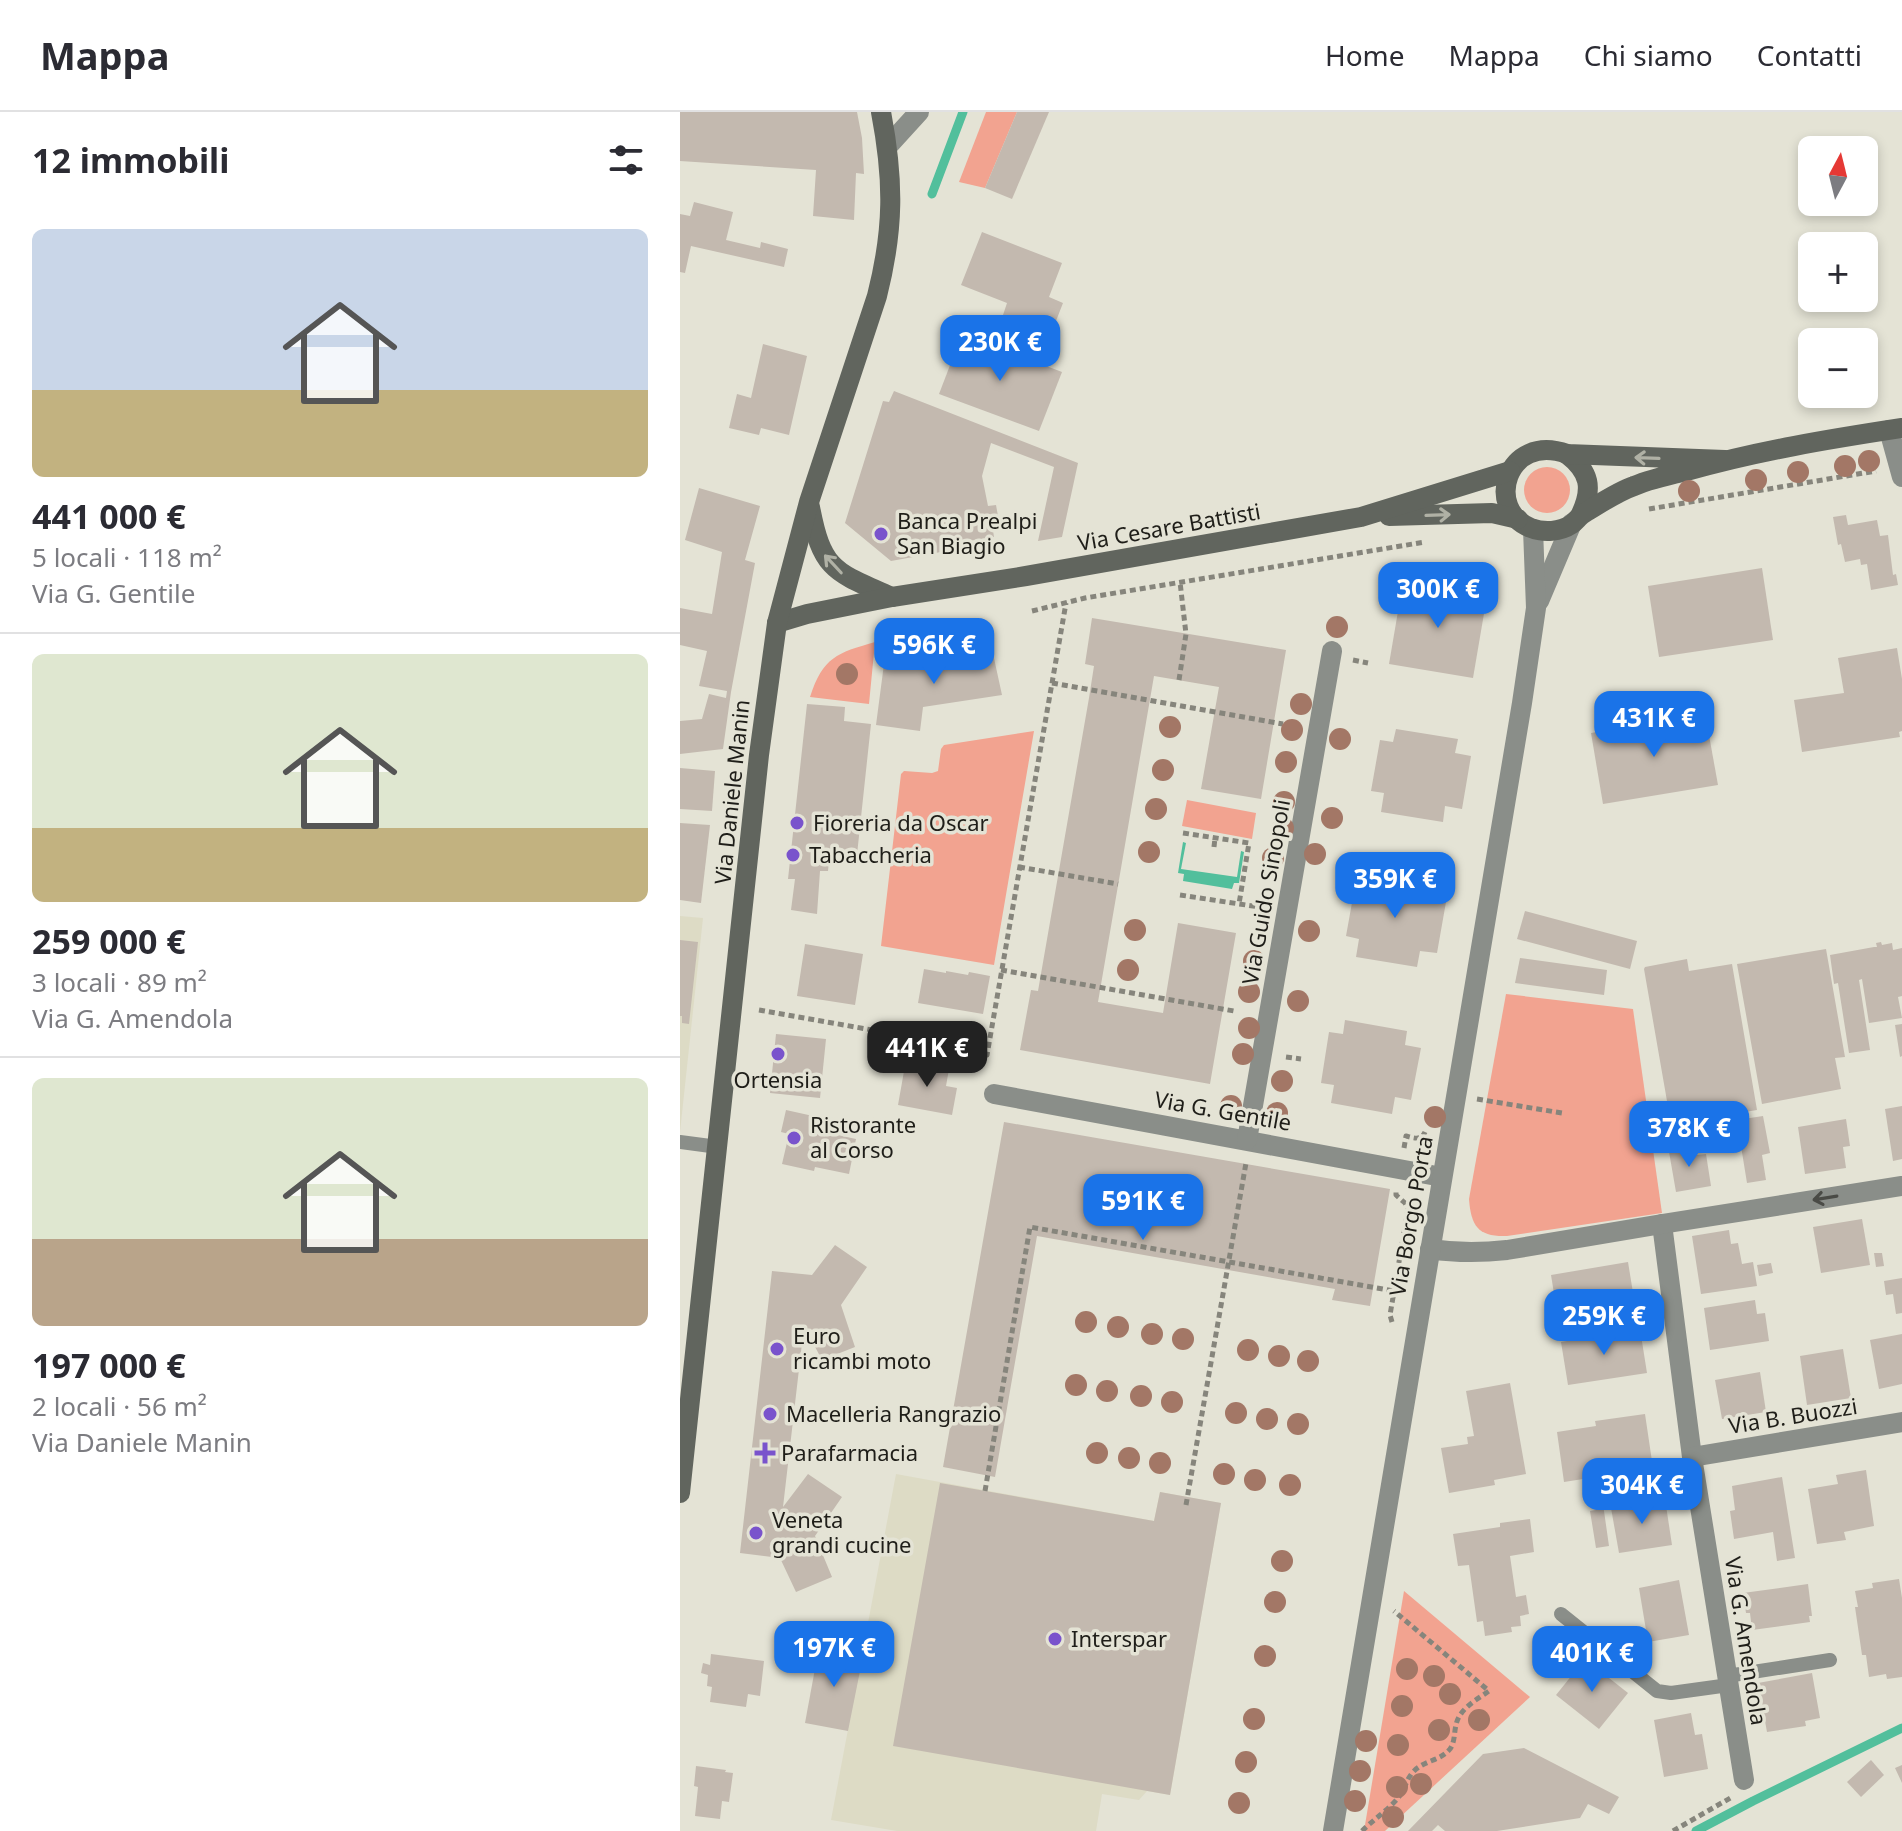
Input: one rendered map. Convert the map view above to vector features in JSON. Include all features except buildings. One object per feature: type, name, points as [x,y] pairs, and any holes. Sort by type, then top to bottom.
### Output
[{"type":"street","name":"Via Daniele Manin","points":[[680,1493],[761,741],[777,623],[809,502],[885,265],[890,232],[891,177],[881,112]]},
{"type":"street","points":[[888,146],[919,112]]},
{"type":"street","points":[[1892,473],[1896,429]]},
{"type":"street","name":"Via Cesare Battisti","points":[[1361,517],[1492,513],[1547,531],[1560,530],[1634,485],[1725,460],[1896,429]]},
{"type":"street","name":"Via Cesare Battisti","points":[[777,623],[892,597],[1361,517],[1510,471],[1529,453],[1541,449],[1555,449],[1567,454],[1725,460]]},
{"type":"street","points":[[1567,454],[1578,462],[1586,474],[1589,488],[1587,502],[1577,519]]},
{"type":"street","points":[[1510,471],[1506,497],[1510,509],[1526,524]]},
{"type":"street","points":[[809,502],[816,536],[825,558],[844,576],[892,597]]},
{"type":"street","name":"Via Borgo Porta","points":[[1333,1831],[1536,608],[1577,519]]},
{"type":"street","name":"Via Borgo Porta","points":[[1526,524],[1536,608]]},
{"type":"street","name":"Via Guido Sinopoli","points":[[1248,1147],[1332,651]]},
{"type":"street","name":"Via G. Gentile","points":[[994,1094],[1248,1147],[1442,1177]]},
{"type":"street","points":[[1430,1249],[1481,1253],[1507,1250],[1902,1186]]},
{"type":"street","name":"Via G. Amendola","points":[[1662,1224],[1692,1457],[1744,1780]]},
{"type":"street","name":"Via B. Buozzi","points":[[1692,1457],[1902,1422]]},
{"type":"lane","points":[[680,1142],[718,1147]]},
{"type":"lane","points":[[1561,1614],[1657,1691],[1671,1693],[1830,1660]]},
{"type":"path","points":[[1643,510],[1892,473]]},
{"type":"path","points":[[1032,611],[1180,582],[1434,540]]},
{"type":"path","points":[[1179,680],[1186,634],[1180,582]]},
{"type":"path","points":[[759,1010],[895,1034],[945,1049],[987,1055],[1066,603]]},
{"type":"path","points":[[1052,683],[1283,724]]},
{"type":"path","points":[[1183,833],[1249,843],[1239,904]]},
{"type":"path","points":[[1214,847],[1215,838]]},
{"type":"path","points":[[1019,867],[1118,884]]},
{"type":"path","points":[[1180,895],[1287,911]]},
{"type":"path","points":[[1001,970],[1234,1011]]},
{"type":"path","points":[[1479,1099],[1562,1113]]},
{"type":"path","points":[[1186,1505],[1248,1147]]},
{"type":"path","points":[[1394,1330],[1390,1315],[1408,1209],[1396,1195],[1398,1182]]},
{"type":"path","points":[[985,1491],[1030,1227],[1394,1291]]},
{"type":"path","points":[[1362,1831],[1400,1796],[1414,1771],[1425,1763],[1439,1759],[1450,1749],[1458,1717],[1466,1707],[1489,1691],[1393,1610]]},
{"type":"path","points":[[1673,1831],[1736,1795],[1744,1780]]},
{"type":"shaded area","points":[[986,112],[1017,112],[985,188],[959,182]]},
{"type":"shaded area","points":[[1547,467],[1563,474],[1570,490],[1563,506],[1547,513],[1531,506],[1524,490],[1531,474]]},
{"type":"shaded area","points":[[875,642],[869,704],[810,697],[820,673],[833,659]]},
{"type":"shaded area","points":[[1034,731],[994,965],[881,946],[901,774],[904,771],[938,771],[944,745]]},
{"type":"shaded area","points":[[1187,800],[1256,813],[1252,839],[1182,826]]},
{"type":"shaded area","points":[[1183,842],[1186,843],[1181,869],[1237,877],[1241,851],[1244,852],[1239,883],[1234,883],[1232,889],[1183,881],[1184,874],[1178,873]]},
{"type":"shaded area","points":[[680,916],[703,918],[680,1132]]},
{"type":"shaded area","points":[[1506,994],[1633,1009],[1662,1213],[1507,1236],[1490,1235],[1478,1228],[1472,1217],[1469,1199]]},
{"type":"shaded area","name":"Interspar","points":[[896,1474],[1154,1521],[1160,1492],[1221,1503],[1170,1795],[1147,1791],[1139,1800],[1102,1794],[1096,1831],[897,1831],[831,1820]]},
{"type":"shaded area","points":[[1404,1591],[1530,1697],[1385,1831],[1364,1831]]},
{"type":"waterway","points":[[932,194],[963,112]]},
{"type":"waterway","points":[[1696,1831],[1902,1728]]},
{"type":"place","name":"Banca Prealpi San Biagio","points":[[881,534]]},
{"type":"place","name":"Fioreria da Oscar","points":[[797,823]]},
{"type":"place","name":"Tabaccheria","points":[[793,855]]},
{"type":"place","name":"Ortensia","points":[[778,1054]]},
{"type":"place","name":"Ristorante al Corso","points":[[794,1138]]},
{"type":"place","name":"Euro ricambi moto","points":[[777,1349]]},
{"type":"place","name":"Macelleria Rangrazio","points":[[770,1414]]},
{"type":"place","name":"Parafarmacia","points":[[765,1453]]},
{"type":"place","name":"Veneta grandi cucine","points":[[756,1533]]},
{"type":"place","name":"Interspar","points":[[1055,1639]]}]
